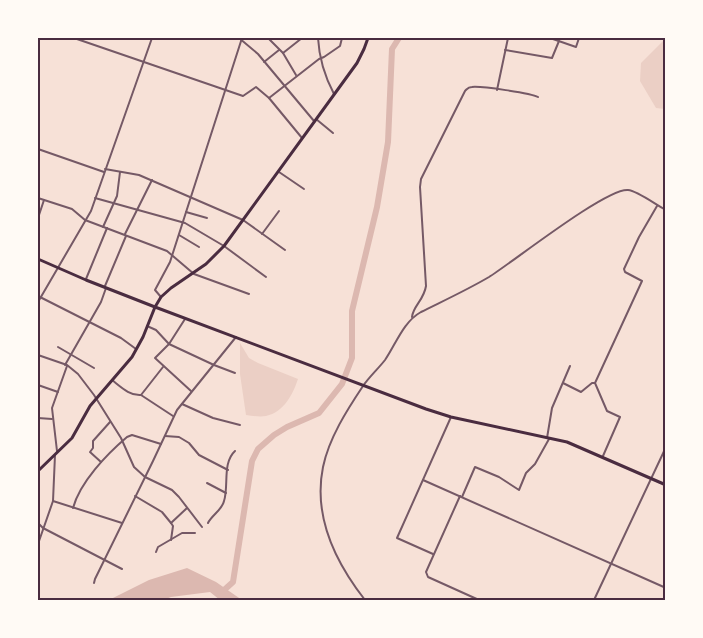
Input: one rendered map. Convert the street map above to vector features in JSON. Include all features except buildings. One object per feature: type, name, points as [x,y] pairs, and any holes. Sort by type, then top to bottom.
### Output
[{"type":"main road","points":[[38,471],[72,438],[96,399],[136,349],[155,307],[162,297],[171,288],[194,274],[224,246],[357,63],[368,38]]},
{"type":"main road","points":[[38,259],[105,288],[359,384],[451,417],[572,444],[666,485]]},
{"type":"street","points":[[74,38],[243,96],[256,87],[269,98],[302,138]]},
{"type":"street","points":[[38,302],[38,297],[85,220],[95,198],[152,38]]},
{"type":"street","points":[[162,297],[155,290],[172,254],[183,222],[241,38],[258,54],[315,120],[334,133]]},
{"type":"street","points":[[268,38],[283,52],[296,76]]},
{"type":"street","points":[[283,52],[300,38]]},
{"type":"street","points":[[318,38],[321,58],[329,85],[334,94]]},
{"type":"street","points":[[269,98],[296,76],[340,46],[342,38]]},
{"type":"street","points":[[497,90],[508,38]]},
{"type":"street","points":[[550,38],[576,47],[579,38]]},
{"type":"street","points":[[505,50],[552,58],[559,41]]},
{"type":"street","points":[[264,62],[279,50]]},
{"type":"street","points":[[365,600],[340,564],[329,541],[321,501],[323,467],[327,452],[343,418],[363,385],[384,360],[422,298],[426,286],[420,187],[423,174],[465,90],[471,87],[538,97]]},
{"type":"street","points":[[38,149],[105,171],[139,175],[152,180],[243,220],[285,250]]},
{"type":"street","points":[[102,227],[117,196],[120,172]]},
{"type":"street","points":[[279,172],[304,189]]},
{"type":"street","points":[[38,544],[53,502],[56,454],[52,408],[66,365],[101,302],[125,235],[152,180]]},
{"type":"street","points":[[412,317],[487,278],[524,250],[577,216],[625,190],[632,191],[666,210]]},
{"type":"street","points":[[38,198],[72,209],[85,220],[172,254],[194,274],[249,294]]},
{"type":"street","points":[[95,198],[183,222],[224,246],[266,276]]},
{"type":"street","points":[[38,218],[44,200]]},
{"type":"street","points":[[563,383],[581,392],[592,383],[595,383],[642,281],[625,272],[624,269],[639,237],[657,206]]},
{"type":"street","points":[[262,234],[279,211]]},
{"type":"street","points":[[186,212],[207,218]]},
{"type":"street","points":[[86,280],[107,228]]},
{"type":"street","points":[[178,235],[199,247]]},
{"type":"street","points":[[38,297],[121,338],[136,349]]},
{"type":"street","points":[[186,319],[155,358],[191,391]]},
{"type":"street","points":[[147,326],[156,330],[168,344],[235,374]]},
{"type":"street","points":[[94,584],[94,579],[173,416],[191,391],[236,338]]},
{"type":"street","points":[[58,347],[94,368]]},
{"type":"street","points":[[38,355],[66,365],[78,374],[122,438],[134,468],[145,477],[172,490],[202,527]]},
{"type":"street","points":[[479,600],[428,577],[426,572],[433,554],[475,467],[499,477],[519,490],[526,474],[535,464],[548,438],[552,408],[570,366]]},
{"type":"street","points":[[141,395],[164,367]]},
{"type":"street","points":[[112,380],[135,395],[141,395],[173,416]]},
{"type":"street","points":[[595,383],[608,410],[620,417],[602,456]]},
{"type":"street","points":[[38,385],[58,392]]},
{"type":"street","points":[[182,404],[213,418],[240,425]]},
{"type":"street","points":[[433,554],[398,538],[451,417]]},
{"type":"street","points":[[38,418],[54,419]]},
{"type":"street","points":[[102,463],[90,452],[93,448],[93,441],[110,422]]},
{"type":"street","points":[[73,508],[82,488],[122,442],[132,436],[161,444]]},
{"type":"street","points":[[164,436],[179,437],[189,443],[199,455],[228,470]]},
{"type":"street","points":[[594,600],[666,447]]},
{"type":"street","points":[[208,524],[211,517],[222,506],[226,493],[230,458],[235,451]]},
{"type":"street","points":[[424,480],[666,588]]},
{"type":"street","points":[[207,483],[226,493]]},
{"type":"street","points":[[135,496],[162,512],[172,523],[171,540]]},
{"type":"street","points":[[53,502],[122,523]]},
{"type":"street","points":[[172,523],[187,508]]},
{"type":"street","points":[[38,523],[43,528],[122,569]]},
{"type":"street","points":[[156,552],[158,547],[182,533],[194,532]]},
{"type":"shaded area","points":[[665,39],[665,109],[656,108],[640,81],[641,63]]},
{"type":"shaded area","points":[[240,343],[249,358],[298,379],[287,402],[278,411],[266,416],[246,415],[240,374]]},
{"type":"shaded area","points":[[187,568],[216,582],[242,600],[220,600],[210,592],[171,597],[163,600],[109,600],[149,580]]},
{"type":"waterway","points":[[223,591],[233,582],[252,461],[258,449],[287,427],[319,413],[342,384],[352,358],[352,311],[377,207],[388,142],[392,49],[399,38]]}]
